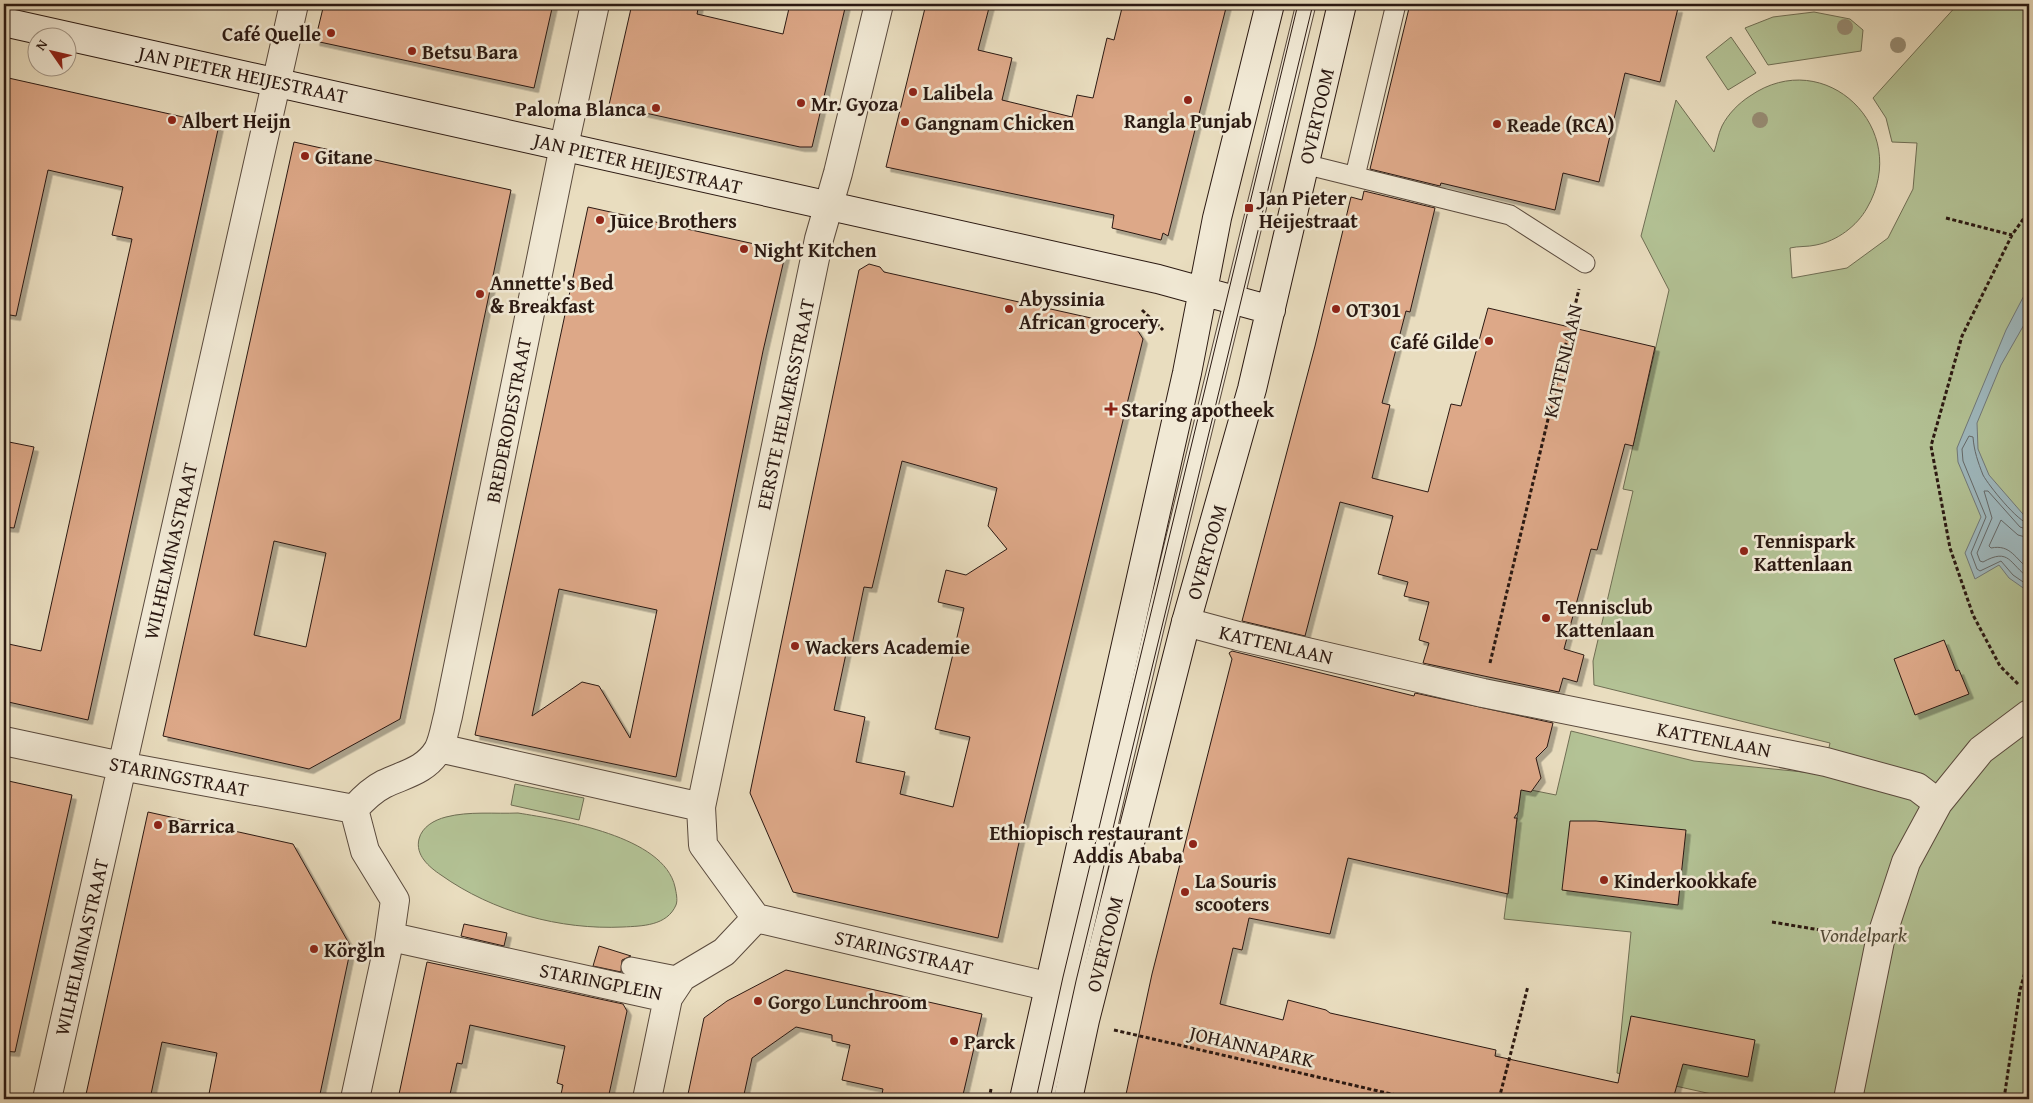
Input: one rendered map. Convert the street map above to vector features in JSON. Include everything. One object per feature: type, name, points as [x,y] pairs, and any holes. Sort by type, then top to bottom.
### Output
[{"type":"street","name":"WILHELMINASTRAAT","points":[[47,1099],[294,4]]},
{"type":"street","name":"BREDERODESTRAAT","points":[[439,748],[448,716],[564,146],[595,4]]},
{"type":"street","name":"EERSTE HELMERSSTRAAT","points":[[702,807],[819,239],[880,4]]},
{"type":"street","name":"OVERTOOM","points":[[1024,1099],[1051,987],[1203,292],[1217,218],[1270,4]]},
{"type":"street","name":"OVERTOOM","points":[[1068,1099],[1085,1020],[1186,622],[1246,409],[1271,310],[1342,4]]},
{"type":"street","name":"JAN PIETER HEIJESTRAAT","points":[[4,22],[276,81],[1158,279],[1271,310]]},
{"type":"street","name":"KATTENLAAN","points":[[1186,622],[1238,636],[1483,692],[1826,762],[1917,787],[1938,803]]},
{"type":"street","points":[[1848,1099],[1880,941],[1906,862],[1938,803],[1981,750],[2026,702]]},
{"type":"street","name":"STARINGSTRAAT","points":[[4,741],[121,766],[354,809]]},
{"type":"street","points":[[355,1099],[389,942],[395,900],[366,851],[354,809],[366,796],[382,785],[416,772],[428,763],[439,748],[702,807],[703,845],[756,918]]},
{"type":"street","name":"STARINGSTRAAT","points":[[756,918],[1051,987]]},
{"type":"street","name":"STARINGPLEIN","points":[[389,942],[396,938],[675,987],[724,952],[756,918]]},
{"type":"street","points":[[647,1099],[675,987]]},
{"type":"lane","name":"OVERTOOM","points":[[1044,1099],[1156,618],[1306,4]]},
{"type":"lane","points":[[1355,176],[1396,4]]},
{"type":"lane","points":[[1304,164],[1510,215],[1585,263]]},
{"type":"lane","points":[[631,968],[675,987]]},
{"type":"path","points":[[2026,702],[2000,666],[1973,615],[1950,548],[1930,446],[1962,336],[2012,235],[2029,211]]},
{"type":"path","points":[[1946,218],[2012,235]]},
{"type":"path","name":"KATTENLAAN","points":[[1483,692],[1585,263]]},
{"type":"path","points":[[1142,310],[1165,332]]},
{"type":"path","points":[[1772,922],[1880,941]]},
{"type":"path","points":[[2004,1099],[2020,990],[2029,958]]},
{"type":"path","points":[[1499,1099],[1528,986]]},
{"type":"path","name":"JOHANNAPARK","points":[[1085,1020],[1112,1029],[1413,1099]]},
{"type":"green space","name":"Vondelpark","points":[[1958,4],[2029,4],[2029,1099],[1734,1099],[1617,1073],[1631,932],[1504,919],[1521,788],[1556,795],[1571,731],[1694,761],[1823,774],[1830,743],[1594,685],[1593,661],[1633,491],[1623,489],[1669,290],[1641,236],[1676,100],[1714,152],[1719,132],[1734,109],[1750,96],[1778,83],[1806,80],[1832,88],[1854,103],[1870,124],[1879,150],[1878,178],[1867,208],[1852,227],[1839,236],[1816,245],[1790,248],[1792,278],[1847,268],[1888,238],[1913,189],[1917,143],[1892,142],[1886,118],[1873,98]]},
{"type":"green space","points":[[1814,12],[1850,19],[1863,30],[1861,51],[1768,65],[1745,28],[1773,17]]},
{"type":"green space","points":[[1731,37],[1756,73],[1728,90],[1706,57]]},
{"type":"green space","points":[[515,784],[584,798],[579,820],[511,805]]},
{"type":"green space","points":[[518,813],[584,826],[632,843],[652,855],[667,869],[675,887],[677,903],[672,912],[667,917],[653,924],[638,926],[599,927],[551,922],[505,909],[461,888],[436,872],[421,855],[418,845],[419,839],[423,831],[437,820],[464,814]]},
{"type":"water","points":[[2029,286],[2029,316],[2001,365],[1977,423],[1978,449],[1989,475],[2029,521],[2029,592],[2009,578],[1999,565],[1975,579],[1965,553],[1981,517],[1958,462],[1957,448],[2006,330]]},
{"type":"building","points":[[324,4],[553,4],[534,88],[315,41]]},
{"type":"building","points":[[632,4],[699,4],[697,14],[783,34],[790,4],[846,4],[812,147],[800,147],[609,105]]},
{"type":"building","points":[[926,4],[990,4],[978,50],[1012,58],[1002,100],[1072,117],[1077,95],[1093,98],[1107,38],[1114,40],[1123,4],[1227,4],[1168,236],[1163,233],[1161,240],[1112,228],[1114,215],[886,167]]},
{"type":"building","name":"Reade (RCA)","points":[[1410,4],[1630,4],[1655,9],[1678,8],[1660,82],[1625,73],[1599,182],[1563,173],[1555,210],[1441,183],[1440,186],[1370,169]]},
{"type":"building","points":[[4,77],[219,125],[88,720],[4,701],[4,643],[41,651],[132,239],[112,235],[123,187],[48,170],[16,316],[4,314]]},
{"type":"building","points":[[294,142],[511,190],[400,719],[309,769],[163,736]],"holes":[[[274,541],[326,553],[306,647],[254,635]]]},
{"type":"building","points":[[1364,191],[1435,208],[1410,312],[1406,311],[1382,403],[1390,405],[1372,478],[1428,492],[1451,404],[1461,406],[1488,308],[1655,347],[1633,446],[1625,444],[1597,550],[1591,549],[1564,649],[1584,655],[1577,682],[1563,678],[1559,692],[1423,663],[1429,643],[1419,640],[1429,602],[1404,596],[1408,582],[1378,574],[1393,516],[1340,502],[1305,636],[1242,621],[1315,346],[1351,197],[1362,200]]},
{"type":"building","points":[[588,207],[786,251],[763,351],[676,777],[475,735]],"holes":[[[559,589],[657,610],[630,738],[599,686],[582,682],[532,716]]]},
{"type":"building","points":[[869,264],[880,267],[884,272],[1136,328],[1143,339],[1018,847],[998,938],[793,892],[750,793],[859,270]],"holes":[[[902,461],[997,488],[988,526],[1007,549],[966,575],[946,570],[938,602],[964,608],[935,729],[970,737],[953,807],[900,794],[905,772],[856,762],[865,717],[834,710],[847,649],[851,650],[864,587],[872,588]]]},
{"type":"building","points":[[4,441],[34,447],[14,528],[4,527]]},
{"type":"building","points":[[1944,640],[1956,671],[1959,670],[1969,694],[1915,715],[1894,659]]},
{"type":"building","points":[[1232,651],[1414,696],[1415,693],[1553,723],[1547,747],[1536,758],[1541,778],[1531,792],[1521,790],[1518,812],[1514,818],[1517,818],[1508,894],[1348,858],[1330,934],[1249,918],[1242,950],[1233,948],[1220,1004],[1283,1020],[1288,1000],[1326,1010],[1330,1013],[1496,1050],[1495,1056],[1618,1083],[1631,1016],[1755,1040],[1748,1077],[1683,1064],[1673,1099],[1125,1099],[1152,974],[1232,659],[1229,653]]},
{"type":"building","points":[[4,780],[72,795],[15,1052],[4,1051]]},
{"type":"building","points":[[148,812],[293,844],[351,947],[319,1099],[208,1099],[217,1053],[162,1042],[150,1099],[85,1099]]},
{"type":"building","points":[[1570,821],[1596,821],[1686,830],[1678,905],[1562,890]]},
{"type":"building","points":[[464,924],[507,933],[504,946],[461,936]]},
{"type":"building","points":[[599,946],[631,956],[622,960],[621,972],[593,966]]},
{"type":"building","points":[[427,962],[623,1004],[627,1011],[608,1099],[560,1099],[563,1085],[557,1083],[565,1046],[470,1025],[462,1064],[457,1063],[449,1099],[398,1099]]},
{"type":"building","points":[[786,970],[982,1014],[962,1099],[881,1099],[883,1089],[842,1080],[850,1045],[832,1041],[832,1035],[796,1027],[752,1058],[743,1099],[687,1099],[704,1018],[727,1001]]},
{"type":"tram line","points":[[1036,1099],[1063,977],[1298,4]]},
{"type":"tram line","points":[[1050,1099],[1076,981],[1313,4]]},
{"type":"place","name":"Café Quelle","points":[[331,33]]},
{"type":"place","name":"Betsu Bara","points":[[412,51]]},
{"type":"place","name":"Lalibela","points":[[913,92]]},
{"type":"place","name":"Rangla Punjab","points":[[1188,100]]},
{"type":"place","name":"Mr. Gyoza","points":[[801,103]]},
{"type":"place","name":"Paloma Blanca","points":[[656,108]]},
{"type":"place","name":"Albert Heijn","points":[[172,120]]},
{"type":"place","name":"Gangnam Chicken","points":[[905,122]]},
{"type":"place","name":"Reade (RCA)","points":[[1497,124]]},
{"type":"place","name":"Gitane","points":[[305,156]]},
{"type":"place","name":"Jan Pieter Heijestraat","points":[[1249,208]]},
{"type":"place","name":"Juice Brothers","points":[[600,220]]},
{"type":"place","name":"Night Kitchen","points":[[744,249]]},
{"type":"place","name":"Annette's Bed & Breakfast","points":[[480,294]]},
{"type":"place","name":"Abyssinia African grocery","points":[[1009,309]]},
{"type":"place","name":"OT301","points":[[1336,309]]},
{"type":"place","name":"Café Gilde","points":[[1489,341]]},
{"type":"place","name":"Staring apotheek","points":[[1111,409]]},
{"type":"place","name":"Tennispark Kattenlaan","points":[[1744,551]]},
{"type":"place","name":"Tennisclub Kattenlaan","points":[[1546,618]]},
{"type":"place","name":"Wackers Academie","points":[[795,646]]},
{"type":"place","name":"Barrica","points":[[158,825]]},
{"type":"place","name":"Ethiopisch restaurant Addis Ababa","points":[[1193,844]]},
{"type":"place","name":"Kinderkookkafe","points":[[1604,880]]},
{"type":"place","name":"La Souris scooters","points":[[1185,892]]},
{"type":"place","name":"Körğln","points":[[314,949]]},
{"type":"place","name":"Gorgo Lunchroom","points":[[758,1001]]},
{"type":"place","name":"Parck","points":[[954,1041]]}]
